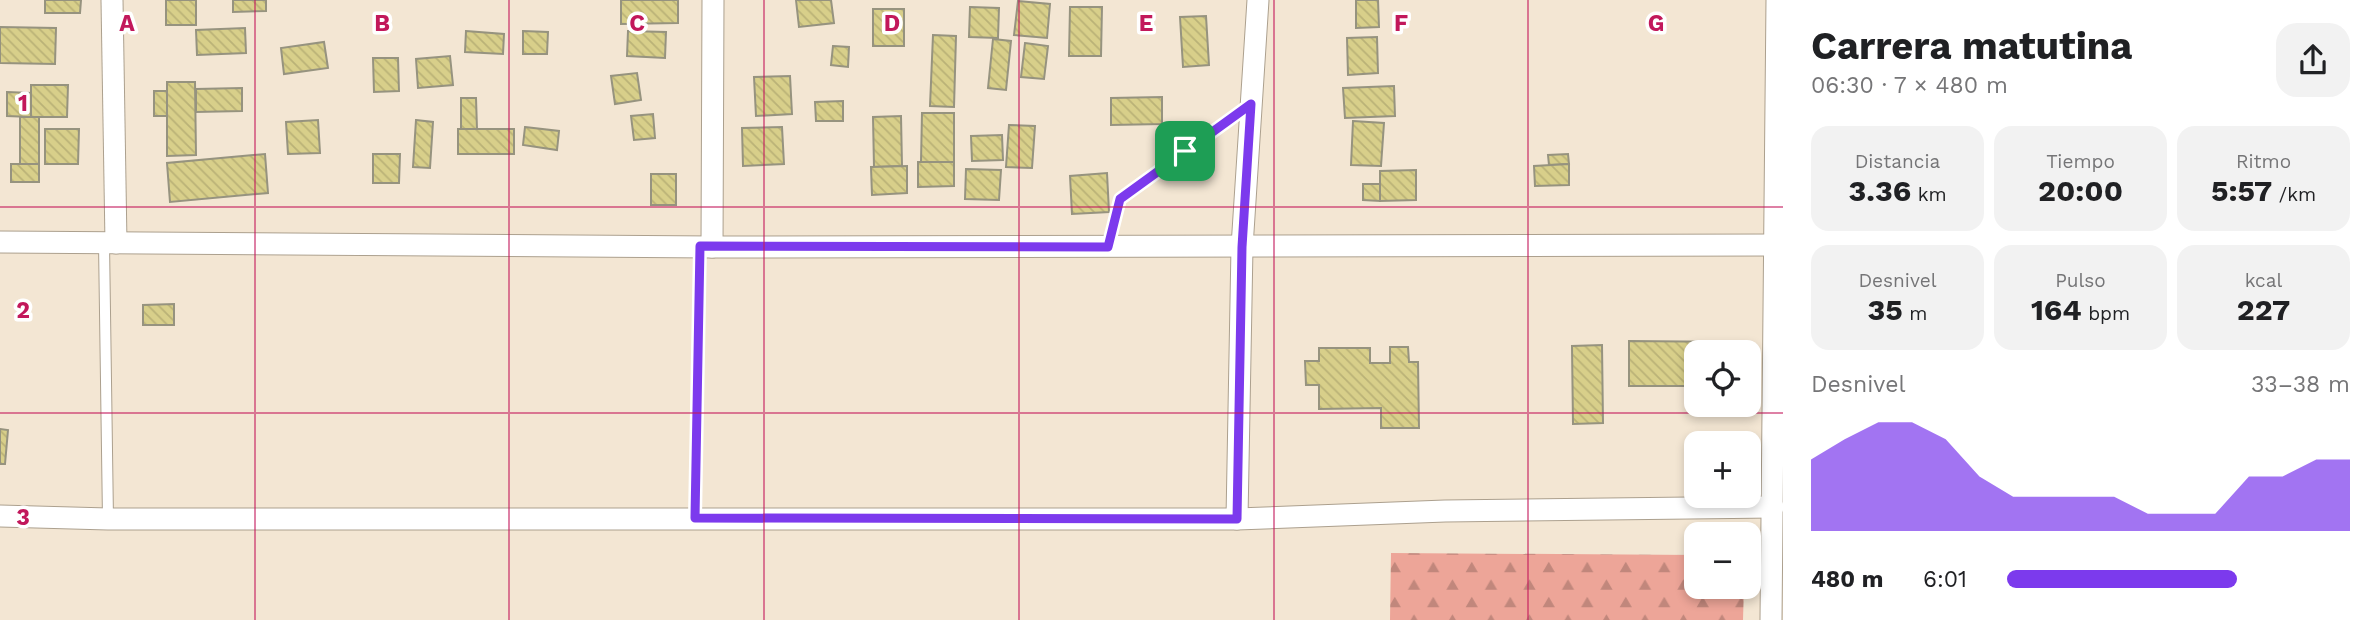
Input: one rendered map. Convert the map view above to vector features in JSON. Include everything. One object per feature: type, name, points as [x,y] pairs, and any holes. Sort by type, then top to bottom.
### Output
[{"type":"street","points":[[110,243],[112,0]]},
{"type":"street","points":[[706,246],[713,0]]},
{"type":"street","points":[[1237,519],[1242,247],[1258,0]]},
{"type":"street","points":[[1771,620],[1778,545],[1773,507],[1774,245],[1779,219],[1777,0]]},
{"type":"street","points":[[0,242],[1108,247],[1774,245]]},
{"type":"street","points":[[0,516],[108,519],[1237,519],[1445,511],[1773,507]]},
{"type":"lane","points":[[108,519],[110,243]]},
{"type":"path","points":[[1108,247],[1120,199],[1251,104]]},
{"type":"path","points":[[695,518],[706,246]]},
{"type":"green space","points":[[1391,553],[1684,555],[1684,599],[1744,599],[1743,620],[1390,620]]},
{"type":"building","points":[[45,0],[81,0],[80,13],[45,13]]},
{"type":"building","points":[[166,0],[196,0],[196,25],[166,25]]},
{"type":"building","points":[[233,0],[266,0],[266,11],[233,12]]},
{"type":"building","points":[[621,0],[678,0],[678,23],[621,24]]},
{"type":"building","points":[[796,0],[831,0],[834,23],[799,27]]},
{"type":"building","points":[[1356,0],[1378,0],[1379,27],[1356,28]]},
{"type":"building","points":[[1018,1],[1050,4],[1047,38],[1014,35]]},
{"type":"building","points":[[970,7],[999,8],[998,38],[969,37]]},
{"type":"building","points":[[1070,7],[1102,7],[1101,56],[1069,56]]},
{"type":"building","points":[[873,9],[904,9],[904,46],[873,46]]},
{"type":"building","points":[[1206,16],[1209,65],[1183,67],[1180,17]]},
{"type":"building","points":[[0,27],[56,28],[55,64],[0,63]]},
{"type":"building","points":[[245,28],[246,53],[197,55],[196,30]]},
{"type":"building","points":[[466,31],[504,34],[503,54],[465,52]]},
{"type":"building","points":[[523,31],[548,32],[547,54],[523,54]]},
{"type":"building","points":[[628,31],[666,32],[665,58],[627,56]]},
{"type":"building","points":[[933,35],[956,36],[954,107],[930,106]]},
{"type":"building","points":[[1377,37],[1378,73],[1348,75],[1347,38]]},
{"type":"building","points":[[993,39],[1011,41],[1006,90],[988,88]]},
{"type":"building","points":[[324,42],[328,68],[284,74],[281,48]]},
{"type":"building","points":[[1025,43],[1048,46],[1044,79],[1021,77]]},
{"type":"building","points":[[833,46],[849,47],[848,67],[831,65]]},
{"type":"building","points":[[450,56],[453,85],[418,88],[416,59]]},
{"type":"building","points":[[373,58],[398,58],[399,91],[374,92]]},
{"type":"building","points":[[637,73],[641,100],[615,104],[611,76]]},
{"type":"building","points":[[790,76],[792,114],[756,116],[754,77]]},
{"type":"building","points":[[167,82],[195,82],[196,155],[167,156]]},
{"type":"building","points":[[31,85],[68,85],[67,117],[31,117]]},
{"type":"building","points":[[1394,86],[1395,116],[1345,118],[1343,88]]},
{"type":"building","points":[[242,88],[242,111],[196,112],[196,89]]},
{"type":"building","points":[[154,91],[167,91],[167,116],[154,116]]},
{"type":"building","points":[[7,92],[31,93],[31,117],[7,116]]},
{"type":"building","points":[[1162,97],[1162,124],[1111,125],[1111,98]]},
{"type":"building","points":[[461,98],[476,98],[477,129],[461,129]]},
{"type":"building","points":[[843,101],[843,121],[816,121],[815,102]]},
{"type":"building","points":[[922,113],[954,113],[954,162],[921,162]]},
{"type":"building","points":[[653,114],[655,138],[634,140],[631,116]]},
{"type":"building","points":[[901,116],[902,166],[874,167],[873,117]]},
{"type":"building","points":[[20,117],[39,117],[39,164],[20,164]]},
{"type":"building","points":[[318,120],[320,153],[288,154],[286,122]]},
{"type":"building","points":[[416,120],[433,122],[430,168],[413,167]]},
{"type":"building","points":[[1353,121],[1384,123],[1381,166],[1351,165]]},
{"type":"building","points":[[1009,125],[1035,126],[1032,168],[1006,167]]},
{"type":"building","points":[[525,127],[559,131],[557,150],[523,145]]},
{"type":"building","points":[[782,127],[784,164],[743,166],[742,128]]},
{"type":"building","points":[[45,129],[79,129],[78,164],[45,164]]},
{"type":"building","points":[[458,129],[514,129],[514,154],[458,154]]},
{"type":"building","points":[[1002,135],[1003,160],[972,161],[971,136]]},
{"type":"building","points":[[265,154],[268,193],[170,202],[167,163]]},
{"type":"building","points":[[373,154],[400,154],[399,183],[373,183]]},
{"type":"building","points":[[1568,154],[1569,164],[1549,165],[1548,155]]},
{"type":"building","points":[[918,162],[954,162],[954,186],[918,187]]},
{"type":"building","points":[[11,164],[39,164],[39,182],[11,182]]},
{"type":"building","points":[[1569,164],[1569,185],[1535,186],[1534,166]]},
{"type":"building","points":[[907,166],[907,193],[872,195],[871,167]]},
{"type":"building","points":[[966,169],[1001,170],[999,200],[965,199]]},
{"type":"building","points":[[1416,170],[1416,200],[1380,201],[1380,171]]},
{"type":"building","points":[[1107,173],[1109,212],[1072,214],[1070,176]]},
{"type":"building","points":[[651,174],[676,174],[676,205],[651,205]]},
{"type":"building","points":[[1363,184],[1380,184],[1380,201],[1363,200]]},
{"type":"building","points":[[174,304],[174,325],[143,325],[143,305]]},
{"type":"building","points":[[1629,341],[1684,342],[1684,386],[1629,386]]},
{"type":"building","points":[[1602,345],[1603,423],[1573,424],[1572,346]]},
{"type":"building","points":[[1390,347],[1408,347],[1409,362],[1418,362],[1419,428],[1381,428],[1381,408],[1319,409],[1319,385],[1306,385],[1305,361],[1319,361],[1319,348],[1370,348],[1370,363],[1390,363]]},
{"type":"building","points":[[0,429],[8,430],[5,464],[0,464]]},
{"type":"route","points":[[1251,104],[1242,247],[1237,519],[695,518],[700,246],[1108,247],[1120,199],[1185,151],[1251,104]]}]
